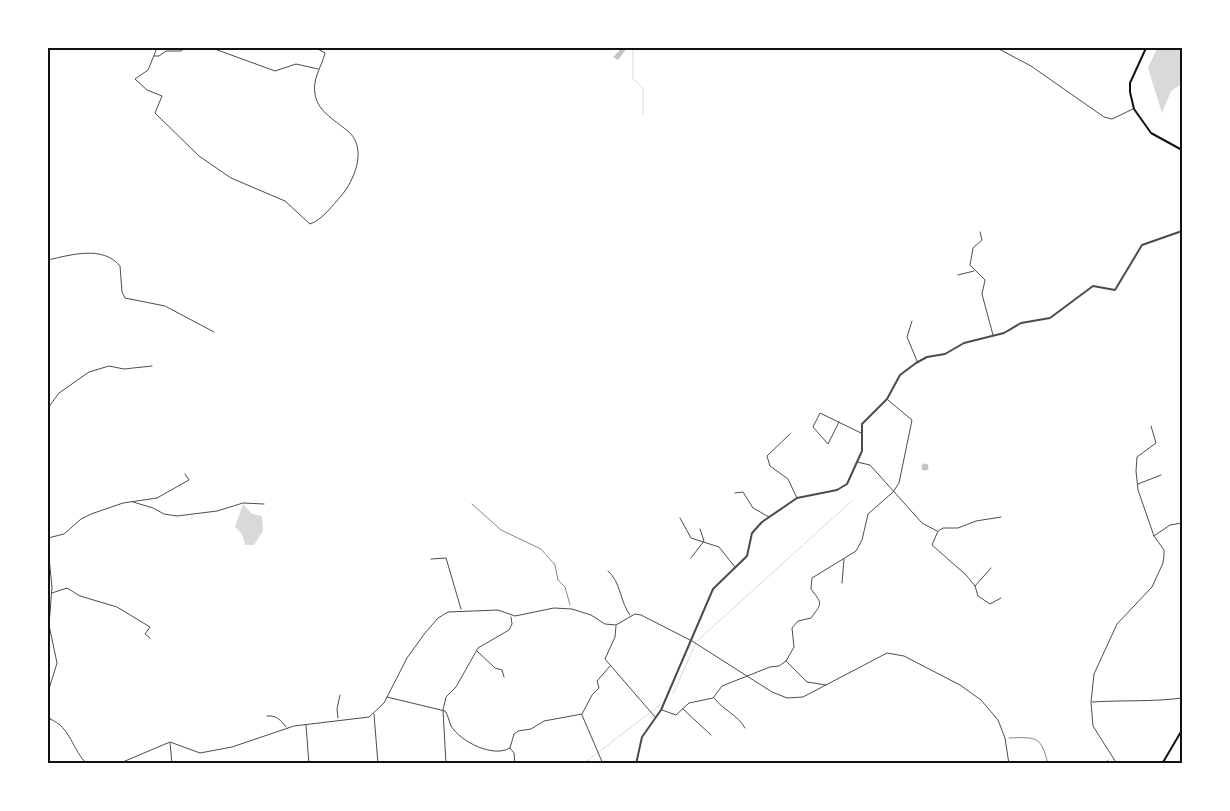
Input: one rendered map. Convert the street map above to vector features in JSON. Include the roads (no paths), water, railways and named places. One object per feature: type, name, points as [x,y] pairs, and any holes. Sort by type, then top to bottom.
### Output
[{"type":"main road","points":[[1146,48],[1130,83],[1134,109],[1151,134],[1182,150]]},
{"type":"main road","points":[[1162,764],[1182,730]]},
{"type":"street","points":[[157,48],[148,70],[135,79],[147,90],[162,96],[155,113],[199,156],[231,178],[285,201],[310,224],[327,211],[347,190],[357,163],[358,152],[351,134],[319,105],[315,88],[325,53],[316,48]]},
{"type":"street","points":[[154,56],[160,56],[166,51],[181,51],[184,48]]},
{"type":"street","points":[[212,48],[275,71],[296,64],[319,69]]},
{"type":"street","points":[[997,48],[1031,66],[1104,117],[1112,120],[1134,109]]},
{"type":"street","points":[[636,764],[642,737],[661,710],[713,588],[747,556],[753,531],[769,518],[797,498],[844,488],[850,479],[863,443],[862,424],[865,418],[887,399],[896,380],[917,362],[926,357],[945,354],[964,344],[1004,333],[1021,323],[1050,318],[1093,286],[1115,290],[1142,245],[1182,231]]},
{"type":"street","points":[[980,232],[982,240],[974,246],[970,261],[975,271],[985,280],[982,294],[993,336]]},
{"type":"street","points":[[48,260],[79,254],[107,256],[120,266],[122,292],[125,298],[165,306],[214,332]]},
{"type":"street","points":[[958,275],[975,271]]},
{"type":"street","points":[[912,321],[911,329],[906,337],[917,362]]},
{"type":"street","points":[[48,408],[59,393],[86,373],[109,366],[124,369],[152,366]]},
{"type":"street","points":[[661,710],[673,715],[689,704],[714,697],[722,686],[747,675],[779,666],[786,661],[794,647],[792,628],[798,621],[811,618],[820,605],[820,598],[811,589],[812,578],[858,549],[868,514],[893,492],[899,484],[912,420],[887,399]]},
{"type":"street","points":[[839,422],[828,444],[813,427],[820,413],[839,422],[861,433]]},
{"type":"street","points":[[1117,764],[1094,731],[1091,702],[1094,674],[1118,624],[1149,591],[1163,563],[1164,550],[1154,536],[1137,484],[1137,457],[1156,443],[1151,426]]},
{"type":"street","points":[[790,434],[767,456],[770,466],[788,479],[797,498]]},
{"type":"street","points":[[857,462],[870,465],[922,523],[938,531]]},
{"type":"street","points":[[48,538],[64,534],[81,519],[90,514],[132,502],[157,498],[189,480],[185,474]]},
{"type":"street","points":[[1137,484],[1161,475]]},
{"type":"street","points":[[735,493],[743,492],[753,508],[769,518]]},
{"type":"street","points":[[132,502],[153,508],[164,514],[177,516],[217,511],[243,503],[264,504]]},
{"type":"street","points":[[1001,517],[958,528],[946,527],[938,531],[932,545],[940,550],[975,586],[978,596],[990,604],[1001,598]]},
{"type":"street","points":[[680,518],[691,538],[719,547],[736,567]]},
{"type":"street","points":[[1154,536],[1170,525],[1182,523]]},
{"type":"street","points":[[700,529],[704,541]]},
{"type":"street","points":[[691,558],[704,541]]},
{"type":"street","points":[[48,548],[52,580],[52,593],[49,602],[49,625],[57,664],[48,692]]},
{"type":"street","points":[[430,559],[446,558],[461,610]]},
{"type":"street","points":[[842,583],[844,558]]},
{"type":"street","points":[[975,586],[992,568]]},
{"type":"street","points":[[608,571],[616,582],[622,602],[630,616]]},
{"type":"street","points":[[48,581],[52,580]]},
{"type":"street","points":[[52,593],[67,588],[80,596],[117,607],[150,627],[145,634],[150,638]]},
{"type":"street","points":[[118,764],[170,742],[200,753],[232,748],[287,728],[338,719],[363,718],[374,714],[387,697],[407,658],[438,618],[448,612],[498,610],[511,616],[554,608],[572,608],[592,615],[605,624],[616,626],[630,616],[641,615],[692,641],[772,692],[787,698],[803,697],[880,655],[887,653],[904,656],[972,692],[998,720],[1005,738],[1009,764]]},
{"type":"street","points":[[446,764],[443,710],[446,698],[456,687],[476,650],[509,630],[512,624],[511,616]]},
{"type":"street","points":[[616,626],[615,637],[605,659],[655,717]]},
{"type":"street","points":[[476,650],[495,668],[502,670],[504,677]]},
{"type":"street","points":[[786,661],[807,682],[826,685]]},
{"type":"street","points":[[582,714],[592,695],[599,688],[597,681],[610,666]]},
{"type":"street","points":[[338,719],[336,709],[340,695]]},
{"type":"street","points":[[387,697],[443,710],[456,731],[472,743],[487,750],[499,752],[510,748]]},
{"type":"street","points":[[714,697],[721,708],[739,720],[745,728]]},
{"type":"street","points":[[1091,702],[1134,700],[1154,702],[1182,698]]},
{"type":"street","points":[[683,708],[711,735]]},
{"type":"street","points":[[48,711],[50,719],[48,726]]},
{"type":"street","points":[[374,714],[378,764]]},
{"type":"street","points":[[510,748],[514,734],[518,732],[532,729],[544,721],[582,714]]},
{"type":"street","points":[[582,714],[604,764]]},
{"type":"street","points":[[267,716],[280,720],[287,728]]},
{"type":"street","points":[[50,719],[64,727],[87,764]]},
{"type":"street","points":[[306,724],[309,764]]},
{"type":"street","points":[[170,742],[172,764]]},
{"type":"street","points":[[510,748],[514,753],[514,764]]},
{"type":"waterway","points":[[633,48],[633,79],[643,88],[643,114]]},
{"type":"waterway","points":[[804,544],[852,501]]},
{"type":"waterway","points":[[697,641],[802,546]]},
{"type":"waterway","points":[[673,694],[695,645]]},
{"type":"waterway","points":[[583,764],[660,705]]}]
